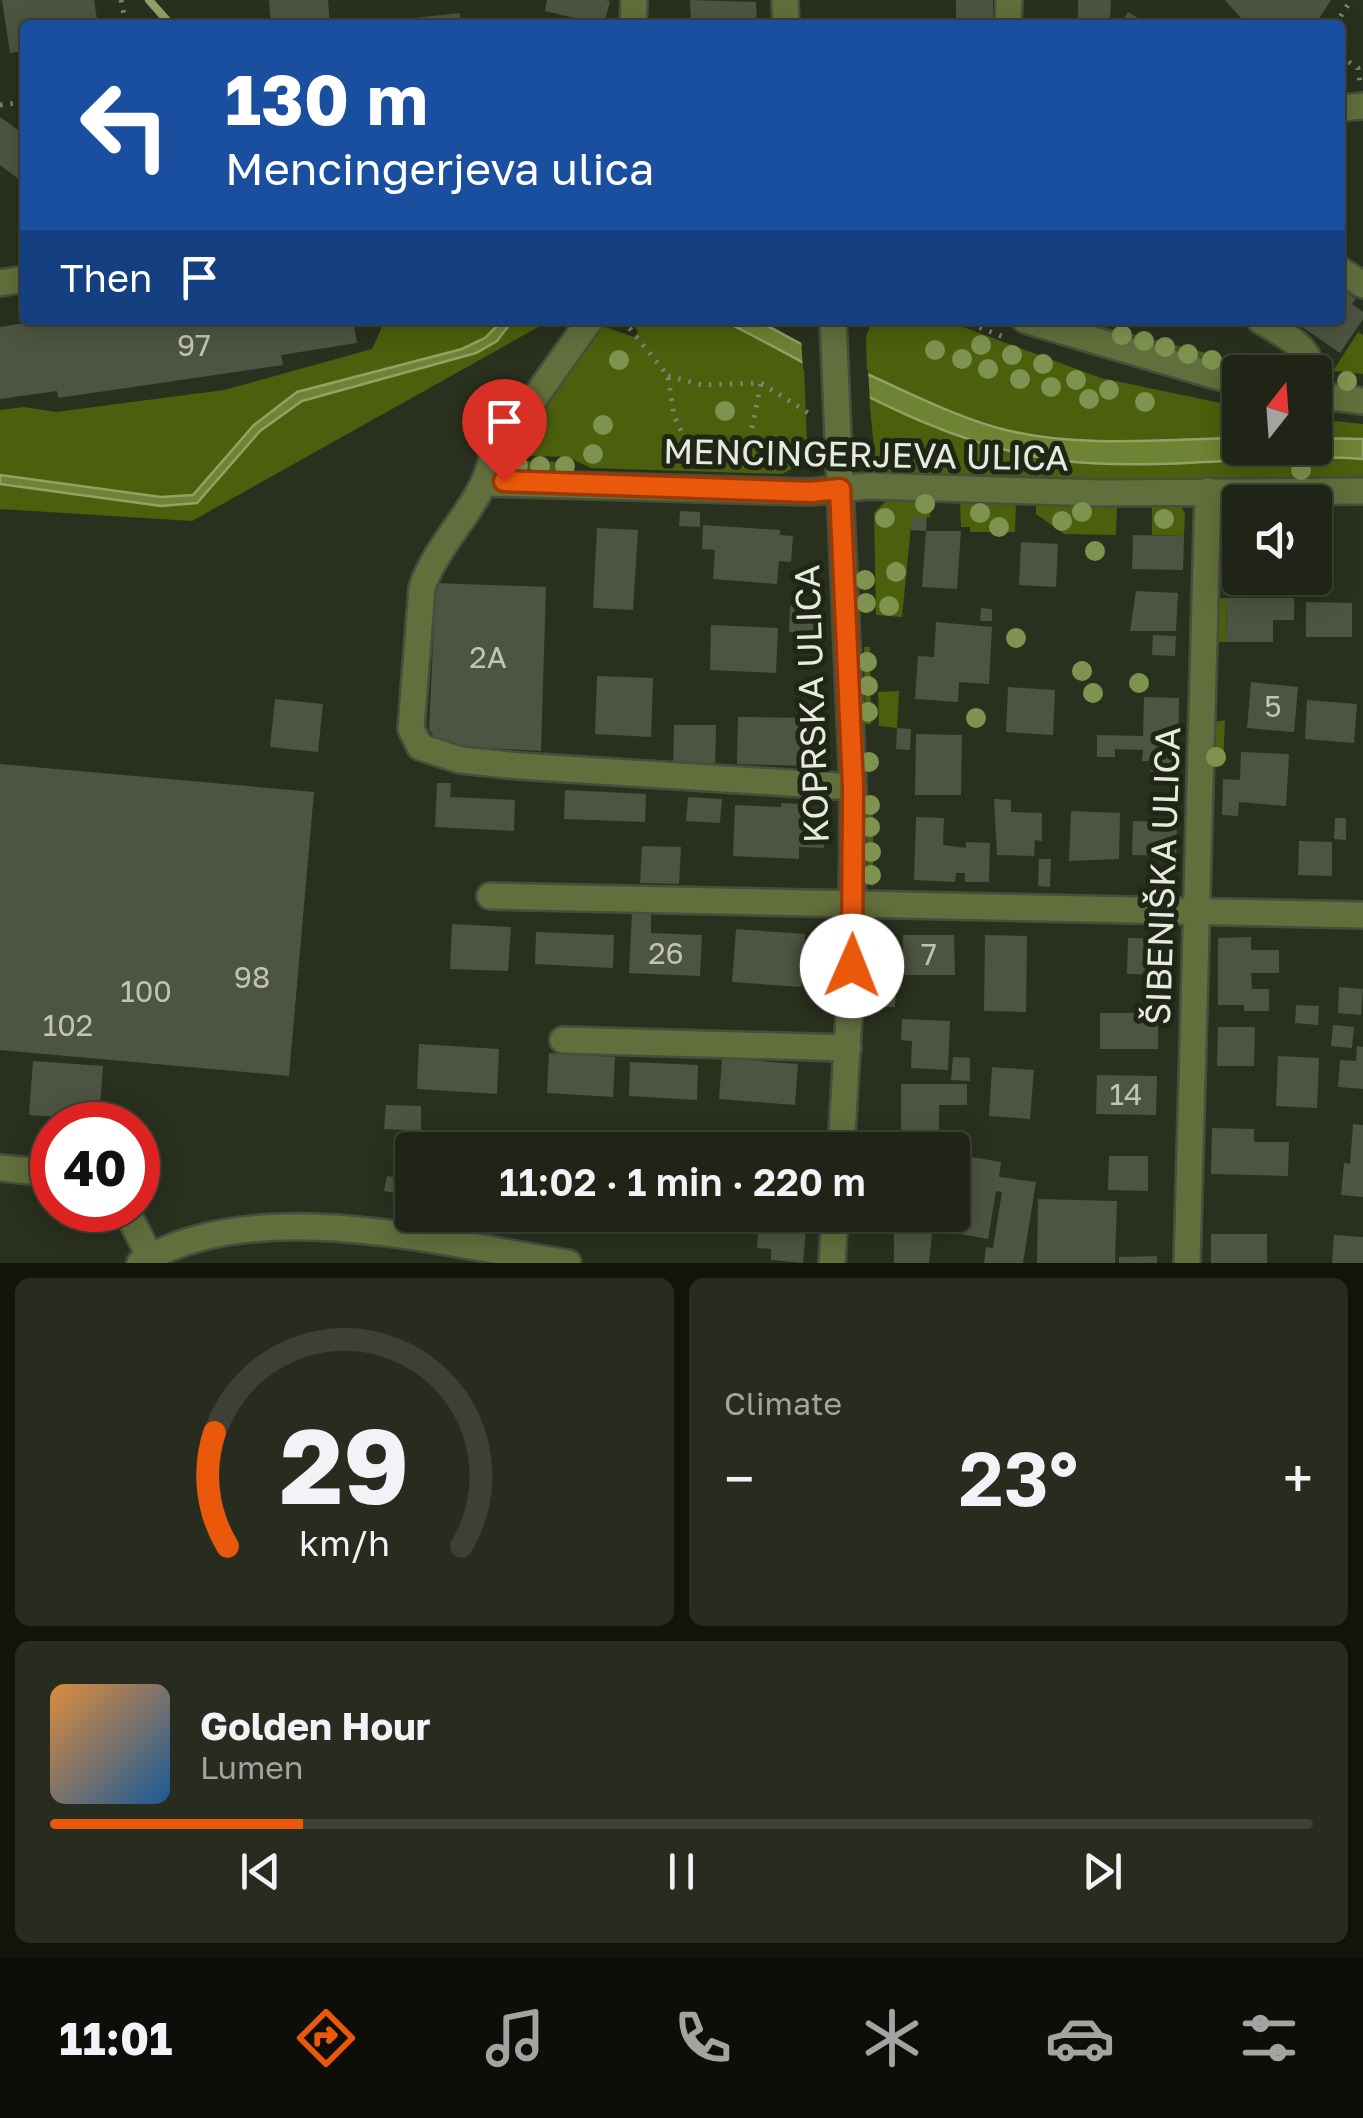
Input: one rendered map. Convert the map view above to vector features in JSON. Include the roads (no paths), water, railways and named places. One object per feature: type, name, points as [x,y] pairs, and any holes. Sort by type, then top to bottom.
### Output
[{"type":"street","points":[[586,325],[492,458],[488,483],[476,493],[428,567],[422,588],[410,729],[420,747],[460,760],[519,766],[853,787]]},
{"type":"street","name":"KOPRSKA ULICA","points":[[833,325],[825,416],[840,489],[853,787],[854,906],[841,1132]]},
{"type":"street","points":[[1042,325],[1222,378]]},
{"type":"street","points":[[1267,325],[1307,355]]},
{"type":"street","points":[[1332,398],[1363,402]]},
{"type":"street","name":"MENCINGERJEVA ULICA","points":[[488,483],[811,492],[1363,492]]},
{"type":"street","name":"ŠIBENIŠKA ULICA","points":[[1187,1263],[1208,492]]},
{"type":"street","points":[[490,896],[1363,915]]},
{"type":"street","points":[[564,1040],[848,1048]]},
{"type":"street","points":[[0,1168],[30,1170]]},
{"type":"street","points":[[135,1232],[148,1261],[232,1231],[289,1226],[355,1230],[503,1258],[568,1263]]},
{"type":"street","points":[[832,1263],[835,1232]]},
{"type":"waterway","points":[[149,0],[167,20]]}]
